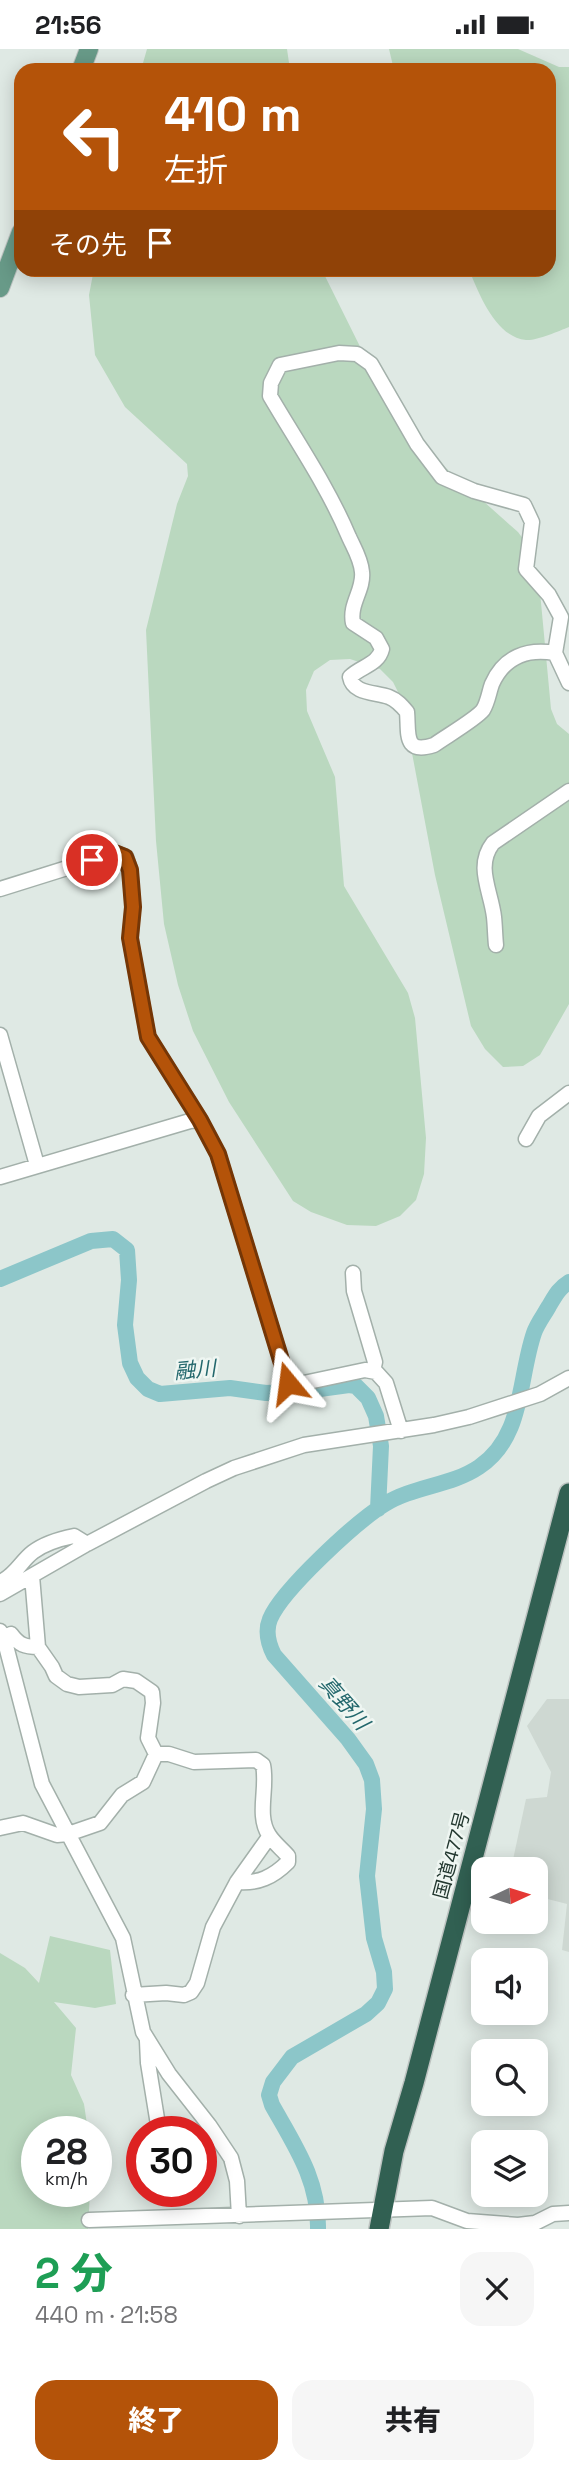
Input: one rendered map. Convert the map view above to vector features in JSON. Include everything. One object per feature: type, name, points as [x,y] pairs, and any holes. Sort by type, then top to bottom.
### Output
[{"type":"highway","name":"国道477号","points":[[380,2220],[394,2151],[568,1499]]},
{"type":"main road","points":[[0,288],[14,251]]},
{"type":"street","points":[[555,653],[532,651],[507,662],[493,683],[483,710],[434,745],[426,747],[417,748],[410,743],[407,712],[392,697],[356,688],[351,683],[349,677],[378,659],[382,649],[376,638],[354,623],[351,614],[363,574],[338,512],[270,396],[271,383],[279,365],[346,352],[357,354],[371,364],[417,443],[442,477],[474,491],[524,505],[532,522],[526,569],[565,617],[555,653],[569,683]]},
{"type":"street","points":[[496,944],[494,916],[483,866],[486,852],[492,843],[569,790]]},
{"type":"street","points":[[0,889],[115,853],[125,857],[130,870],[133,907],[130,938],[148,1037],[218,1154],[288,1383],[299,1384],[365,1370],[376,1372],[386,1383],[401,1431]]},
{"type":"street","points":[[0,1035],[37,1165]]},
{"type":"street","points":[[526,1139],[539,1115],[569,1093]]},
{"type":"street","points":[[0,1177],[200,1120]]},
{"type":"street","points":[[353,1273],[354,1291],[375,1362],[373,1371]]},
{"type":"street","points":[[0,1594],[206,1481],[267,1456],[304,1445],[401,1431],[469,1417],[540,1394],[569,1378]]},
{"type":"street","points":[[0,1583],[19,1568],[31,1553],[55,1540],[74,1536],[87,1544]]},
{"type":"street","points":[[32,1576],[34,1629],[38,1647],[56,1676],[67,1684],[79,1687],[112,1685],[123,1679],[146,1686],[152,1692],[153,1703],[148,1738],[156,1754]]},
{"type":"street","points":[[6,1632],[5,1642],[42,1784],[123,1938],[133,1996],[143,2032],[169,2074],[231,2158],[237,2181],[239,2216]]},
{"type":"street","points":[[6,1632],[24,1647],[38,1647]]},
{"type":"street","points":[[0,1828],[23,1823],[57,1835],[68,1835],[100,1823],[122,1795],[143,1782],[156,1754]]},
{"type":"street","points":[[156,1754],[169,1754],[194,1762],[256,1760],[263,1765],[266,1790],[263,1823],[270,1837],[288,1856],[288,1862],[264,1880],[255,1883],[237,1882]]},
{"type":"street","points":[[133,1996],[166,1993],[184,1995],[191,1992],[197,1983],[213,1927],[237,1882],[270,1837]]},
{"type":"street","points":[[147,2039],[157,2116]]},
{"type":"street","points":[[89,2220],[334,2213],[380,2220],[432,2208],[467,2221],[518,2225],[535,2223],[553,2214],[569,2213]]},
{"type":"shaded area","points":[[547,1699],[569,1699],[569,1952],[562,1950],[567,1904],[548,1899],[548,1857],[514,1857],[526,1799],[547,1797],[551,1772],[527,1726]]},
{"type":"green space","points":[[147,49],[287,49],[289,63],[143,63]]},
{"type":"green space","points":[[389,49],[518,49],[550,63],[392,63]]},
{"type":"green space","points":[[556,66],[569,67],[569,327],[536,339],[515,337],[497,323],[472,277],[556,277]]},
{"type":"green space","points":[[92,277],[325,277],[389,405],[421,446],[518,532],[529,547],[540,592],[551,709],[557,724],[569,734],[569,1004],[540,1055],[523,1066],[503,1067],[485,1049],[471,1026],[435,875],[402,700],[393,682],[380,669],[350,659],[330,660],[314,671],[306,690],[307,711],[335,777],[344,886],[408,993],[415,1018],[426,1138],[424,1174],[416,1200],[400,1216],[376,1226],[347,1225],[311,1212],[293,1201],[229,1102],[193,1031],[178,985],[164,924],[156,841],[146,630],[177,504],[188,476],[187,464],[125,407],[95,355],[89,295]]},
{"type":"green space","points":[[50,1936],[110,1950],[116,2004],[95,2008],[54,2002],[76,2028],[71,2075],[84,2104],[86,2116],[21,2116],[21,2207],[89,2207],[88,2229],[0,2229],[0,1953],[25,1968],[39,1983]]},
{"type":"waterway","name":"融川","points":[[0,1279],[91,1241],[113,1239],[127,1250],[129,1280],[125,1325],[130,1363],[137,1378],[148,1389],[160,1394],[230,1388],[266,1393],[356,1386],[368,1398],[376,1416],[381,1446],[378,1509]]},
{"type":"waterway","name":"真野川","points":[[318,2229],[310,2179],[269,2095],[273,2082],[292,2057],[366,2014],[378,2003],[385,1989],[384,1972],[374,1938],[367,1876],[374,1809],[372,1780],[366,1764],[348,1739],[274,1655],[268,1638],[270,1619],[277,1606],[304,1574],[339,1540],[385,1504],[408,1493],[457,1478],[479,1467],[494,1455],[512,1424],[535,1330],[562,1287],[569,1282]]},
{"type":"route","points":[[92,860],[115,853],[125,857],[130,870],[133,907],[130,938],[148,1037],[218,1154],[288,1383]]}]
